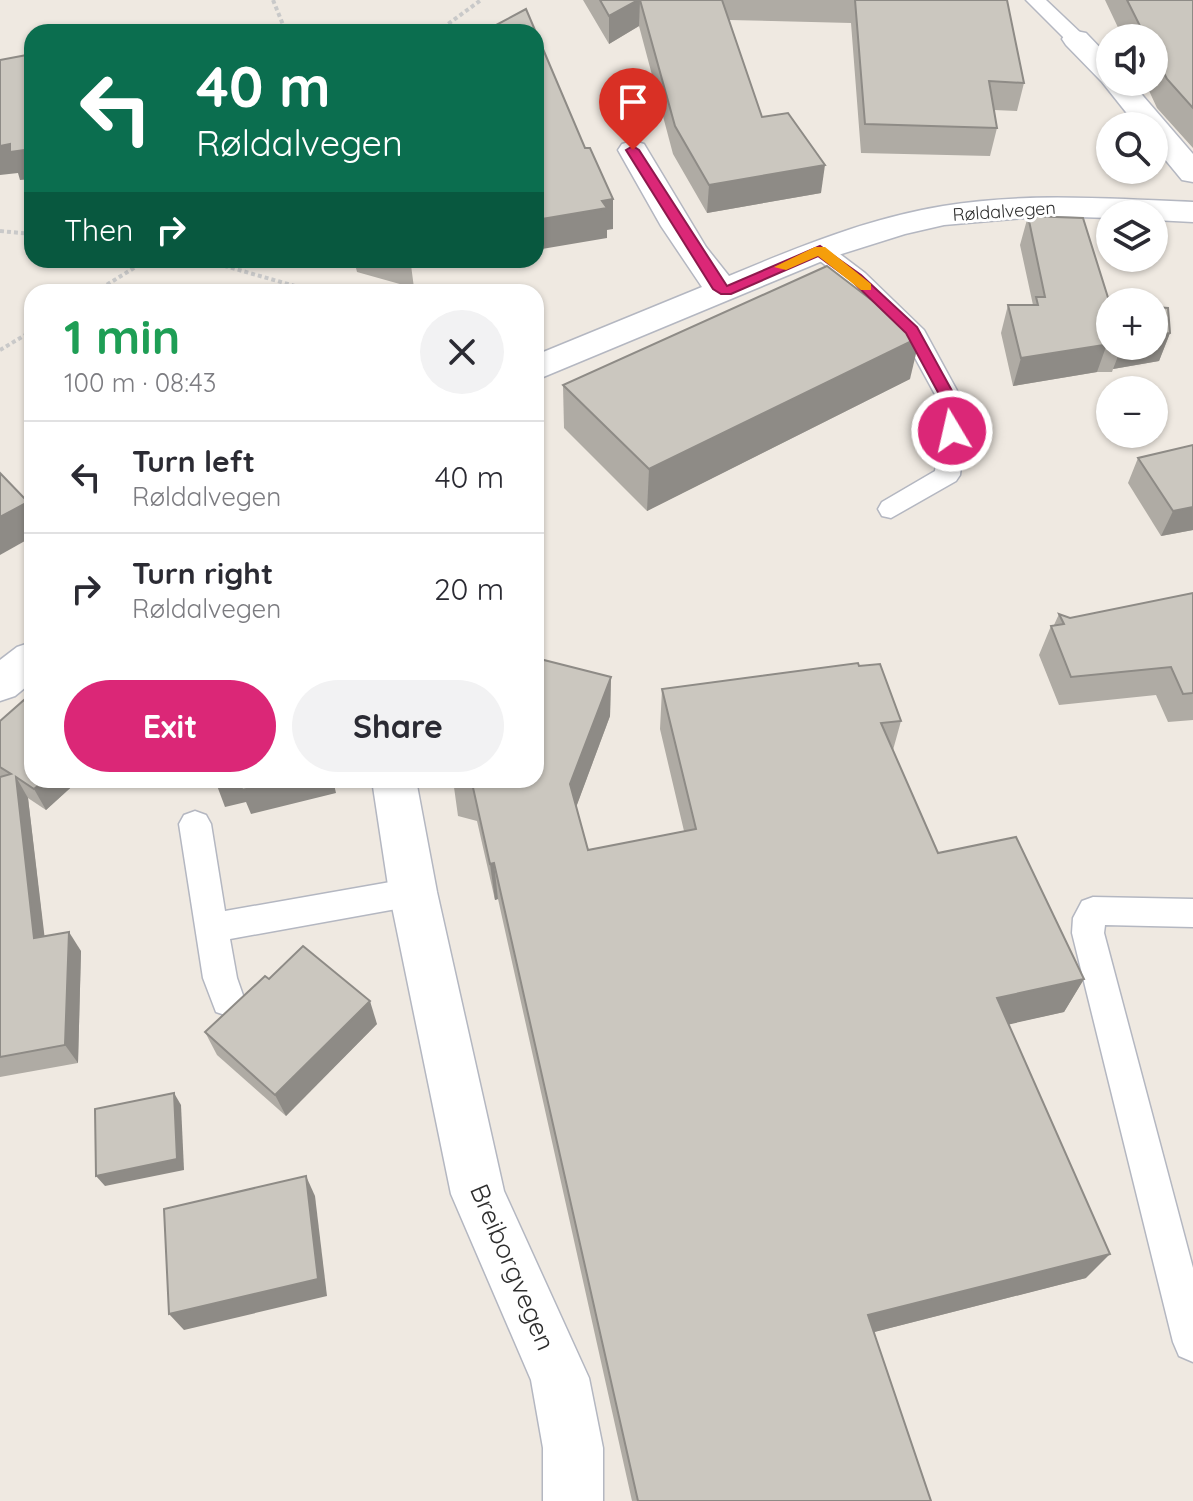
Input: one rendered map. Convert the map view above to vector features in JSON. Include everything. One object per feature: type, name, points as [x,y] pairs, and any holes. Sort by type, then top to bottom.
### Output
[{"type":"street","points":[[1076,39],[1096,60]]},
{"type":"street","points":[[1128,96],[1142,112]]},
{"type":"street","points":[[1168,143],[1193,173]]},
{"type":"street","points":[[633,150],[694,251],[718,286],[726,291]]},
{"type":"street","name":"Røldalvegen","points":[[544,365],[820,250],[896,226],[944,215],[1047,206],[1193,212]]},
{"type":"street","points":[[0,684],[24,664]]},
{"type":"street","name":"Breiborgvegen","points":[[395,788],[413,892],[478,1194],[560,1378],[573,1448],[573,1501]]},
{"type":"lane","points":[[1035,0],[1076,39]]},
{"type":"lane","points":[[820,250],[857,278],[912,330],[955,409],[947,475],[891,509]]},
{"type":"lane","points":[[195,824],[220,978],[228,1001]]},
{"type":"lane","points":[[213,928],[264,917],[347,907],[413,892]]},
{"type":"lane","points":[[1193,913],[1093,911],[1088,933],[1193,1342]]},
{"type":"path","points":[[273,0],[283,24]]},
{"type":"path","points":[[448,24],[481,0]]},
{"type":"path","points":[[0,231],[24,233]]},
{"type":"path","points":[[108,284],[134,268]]},
{"type":"path","points":[[232,268],[288,284]]},
{"type":"path","points":[[0,350],[24,336]]},
{"type":"building","points":[[600,0],[638,0],[609,16]]},
{"type":"building","points":[[640,0],[722,0],[762,117],[788,113],[825,165],[709,185],[675,126]]},
{"type":"building","points":[[855,0],[1007,0],[1024,83],[989,81],[997,128],[865,124]]},
{"type":"building","points":[[1127,0],[1193,0],[1193,108],[1168,80],[1168,24],[1139,24]]},
{"type":"building","points":[[526,9],[533,24],[498,24]]},
{"type":"building","points":[[544,52],[585,148],[590,148],[613,199],[602,201],[607,208],[544,219]]},
{"type":"building","points":[[24,56],[24,150],[10,152],[10,144],[0,146],[0,60]]},
{"type":"building","points":[[1028,216],[1083,218],[1096,259],[1096,272],[1100,272],[1105,288],[1096,288],[1096,346],[1021,358],[1008,305],[1038,305],[1036,297],[1045,297]]},
{"type":"building","points":[[827,266],[920,337],[649,469],[563,385]]},
{"type":"building","points":[[1193,445],[1193,507],[1173,511],[1138,458]]},
{"type":"building","points":[[0,473],[24,498],[24,504],[0,517]]},
{"type":"building","points":[[1193,593],[1193,693],[1183,694],[1171,667],[1071,677],[1051,626],[1064,624],[1059,614],[1070,618]]},
{"type":"building","points":[[544,660],[611,677],[570,784],[588,850],[696,829],[662,689],[858,663],[859,666],[880,664],[901,721],[881,723],[938,853],[1016,837],[1084,979],[997,998],[1110,1254],[868,1315],[931,1501],[638,1501],[494,863],[490,864],[473,788],[544,788]]},
{"type":"building","points":[[24,700],[24,782],[16,777],[34,938],[69,932],[65,1045],[0,1057],[0,777],[11,774],[0,767],[0,721]]},
{"type":"building","points":[[303,946],[370,1001],[275,1095],[205,1032],[265,976],[269,979]]},
{"type":"building","points":[[174,1093],[177,1159],[96,1176],[95,1109]]},
{"type":"building","points":[[306,1176],[318,1279],[169,1314],[164,1209]]},
{"type":"slow traffic","points":[[781,267],[820,250],[866,287]]},
{"type":"route","points":[[633,150],[694,251],[718,286],[726,291],[820,250],[857,278],[912,330],[955,409],[952,431]]}]
